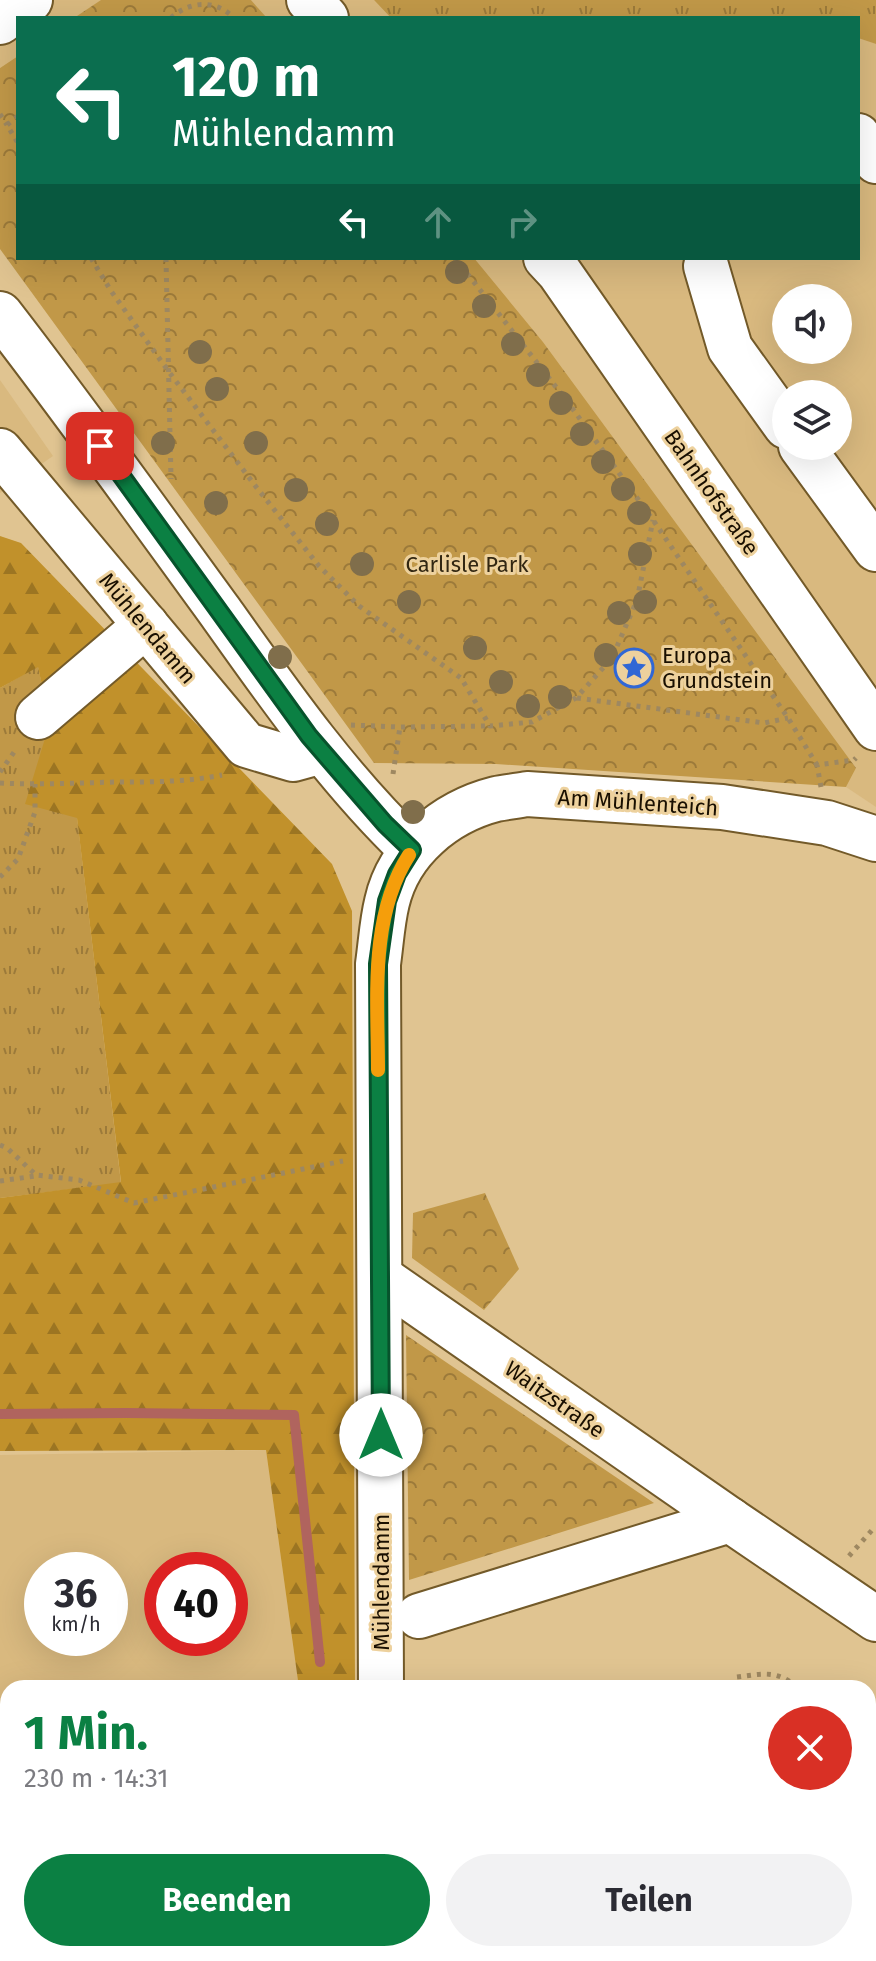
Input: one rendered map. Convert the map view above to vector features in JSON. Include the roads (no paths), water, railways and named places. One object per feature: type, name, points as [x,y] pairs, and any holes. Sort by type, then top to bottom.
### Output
[{"type":"street","points":[[0,22],[30,0]]},
{"type":"street","points":[[309,0],[324,16]]},
{"type":"street","name":"Bahnhofstraße","points":[[548,260],[559,272],[870,739]]},
{"type":"street","points":[[708,261],[730,348],[772,406]]},
{"type":"street","points":[[0,314],[64,396],[315,743],[385,824],[412,850]]},
{"type":"street","name":"Mühlendamm","points":[[0,451],[246,745],[293,759],[315,743]]},
{"type":"street","points":[[811,460],[876,549]]},
{"type":"street","points":[[38,717],[146,625]]},
{"type":"street","name":"Am Mühlenteich","points":[[412,850],[438,826],[470,809],[495,799],[527,794],[722,807],[827,823],[876,839]]},
{"type":"street","name":"Mühlendamm","points":[[381,1680],[378,964],[387,901],[397,874],[412,850]]},
{"type":"street","name":"Waitzstraße","points":[[380,1277],[876,1619]]},
{"type":"street","points":[[419,1616],[730,1520]]},
{"type":"waterway","points":[[0,1414],[294,1415],[320,1662]]},
{"type":"place","name":"Europa Grundstein","points":[[634,668]]},
{"type":"park label","name":"Carlisle Park","points":[[467,564]]}]
